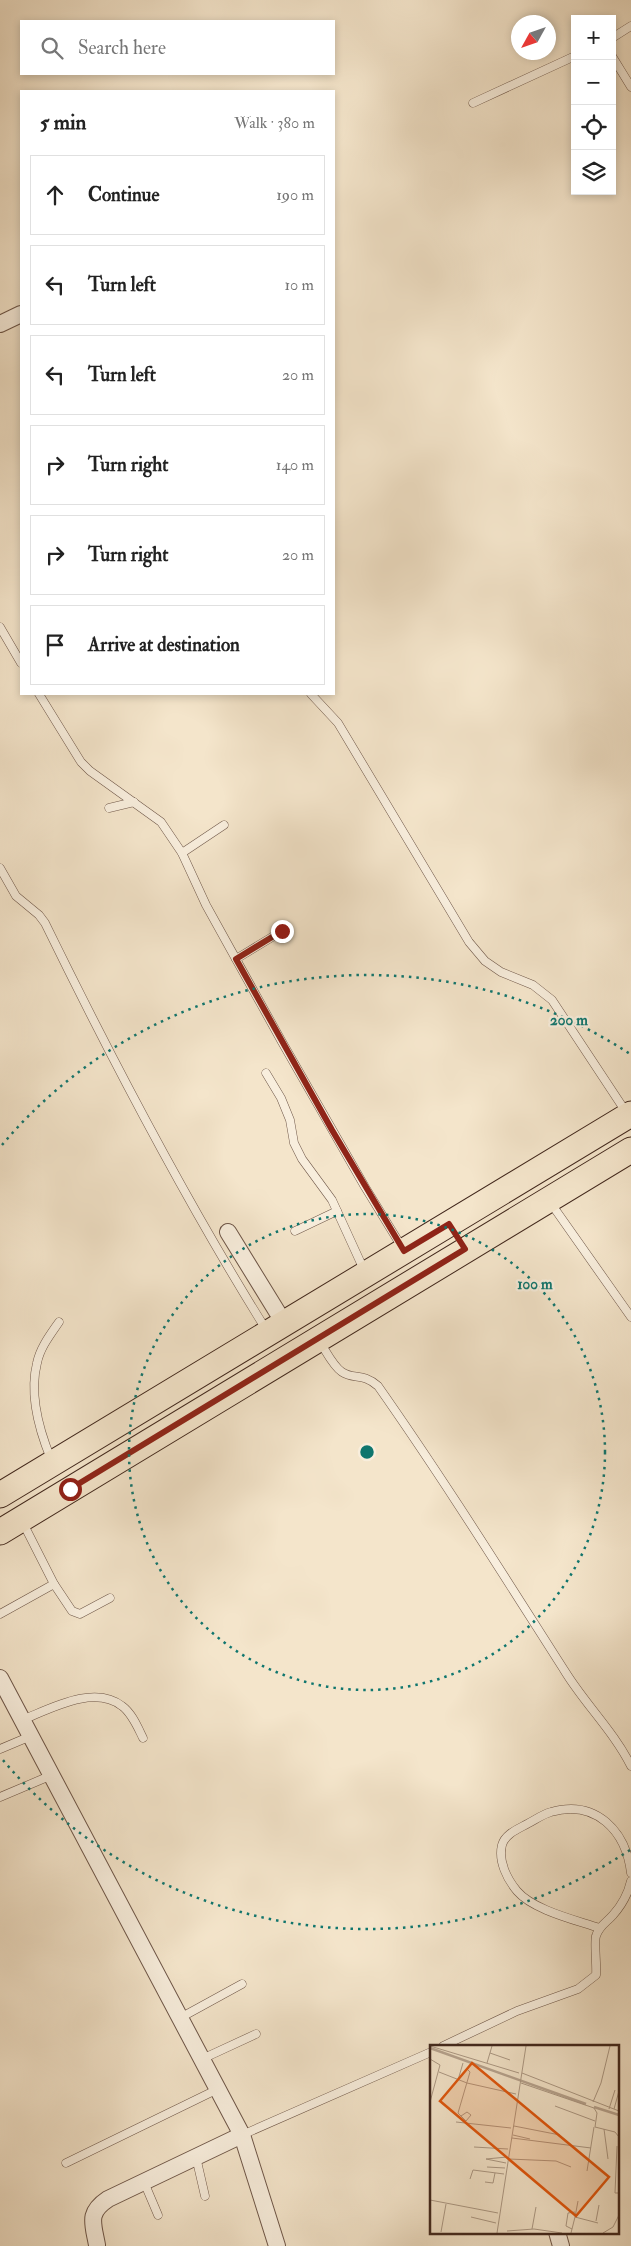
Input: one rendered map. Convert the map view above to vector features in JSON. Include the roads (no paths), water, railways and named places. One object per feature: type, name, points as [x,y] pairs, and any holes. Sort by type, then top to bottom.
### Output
[{"type":"main road","points":[[0,1495],[630,1115]]},
{"type":"main road","points":[[0,1532],[465,1249],[629,1153]]},
{"type":"main road","points":[[449,1224],[465,1249]]},
{"type":"street","points":[[0,324],[20,314]]},
{"type":"street","points":[[228,1232],[276,1328]]},
{"type":"street","points":[[0,1678],[242,2135],[277,2246]]},
{"type":"street","points":[[96,2245],[92,2218],[97,2207],[242,2135]]},
{"type":"street","points":[[557,2234],[561,2246]]},
{"type":"lane","points":[[616,35],[631,26]]},
{"type":"lane","points":[[473,103],[571,58]]},
{"type":"lane","points":[[614,60],[631,87]]},
{"type":"lane","points":[[0,627],[20,661]]},
{"type":"lane","points":[[40,695],[80,762],[161,822],[182,853],[206,905],[236,959],[324,1116],[404,1251]]},
{"type":"lane","points":[[312,695],[338,723],[469,942],[486,961],[501,972],[533,985],[552,1000],[630,1115]]},
{"type":"lane","points":[[109,808],[134,802]]},
{"type":"lane","points":[[182,853],[224,825]]},
{"type":"lane","points":[[0,868],[16,896],[39,915],[44,923],[100,1035],[206,1233],[276,1328]]},
{"type":"lane","points":[[236,959],[282,931]]},
{"type":"lane","points":[[266,1073],[281,1098],[290,1120],[294,1143],[302,1159],[332,1200],[366,1274]]},
{"type":"lane","points":[[548,1201],[631,1317]]},
{"type":"lane","points":[[295,1231],[337,1211]]},
{"type":"lane","points":[[52,1464],[40,1434],[35,1388],[36,1364],[41,1350],[58,1322]]},
{"type":"lane","points":[[318,1339],[340,1371],[367,1377],[378,1386],[440,1475],[574,1685],[594,1714],[615,1738],[631,1766]]},
{"type":"lane","points":[[21,1519],[54,1584],[72,1611],[80,1614],[110,1598]]},
{"type":"lane","points":[[0,1614],[54,1584]]},
{"type":"lane","points":[[22,1720],[66,1702],[94,1697],[112,1701],[123,1706],[143,1738]]},
{"type":"lane","points":[[0,1749],[31,1736]]},
{"type":"lane","points":[[0,1797],[52,1775]]},
{"type":"lane","points":[[599,1928],[536,1904],[517,1892],[507,1876],[501,1858],[502,1844],[511,1832],[550,1812],[572,1808],[596,1814],[613,1828],[629,1857],[631,1873]]},
{"type":"lane","points":[[445,2045],[517,2011],[578,1989],[586,1984],[596,1975],[595,1938],[599,1928],[613,1915],[628,1893],[631,1881]]},
{"type":"lane","points":[[180,2018],[242,1984]]},
{"type":"lane","points":[[202,2059],[256,2034]]},
{"type":"lane","points":[[242,2135],[430,2052]]},
{"type":"lane","points":[[66,2163],[218,2089]]},
{"type":"lane","points":[[196,2157],[206,2196]]},
{"type":"lane","points":[[144,2182],[158,2215]]}]
